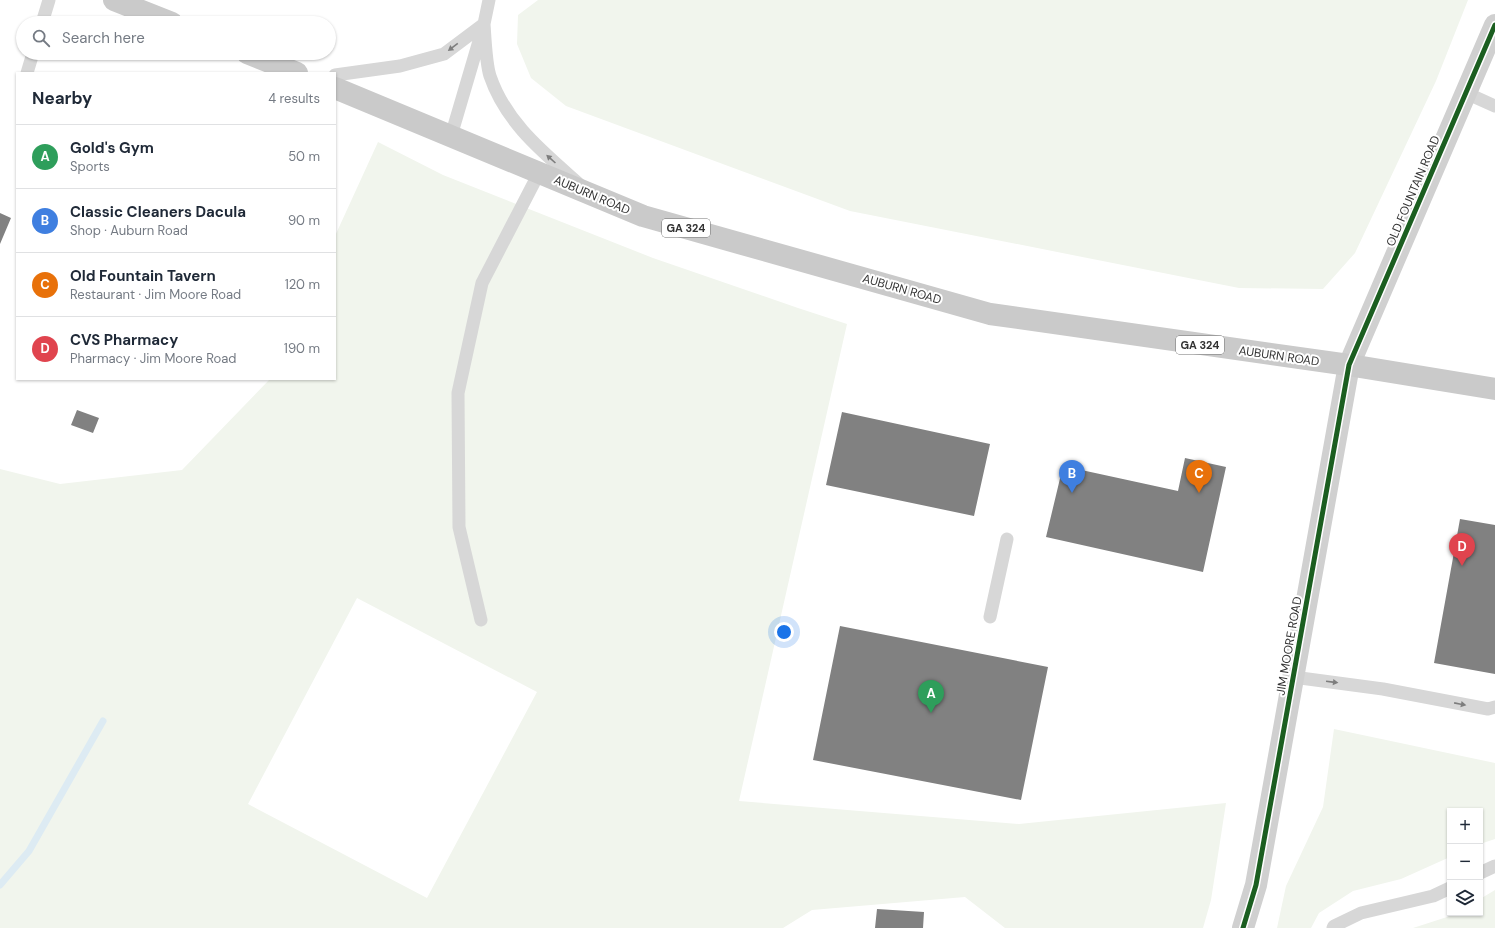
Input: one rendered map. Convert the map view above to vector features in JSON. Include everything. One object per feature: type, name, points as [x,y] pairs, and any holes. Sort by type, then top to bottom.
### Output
[{"type":"main road","points":[[114,0],[154,16]]},
{"type":"main road","points":[[264,60],[294,72]]},
{"type":"main road","name":"AUBURN ROAD","points":[[336,88],[643,216],[990,314],[1349,366],[1495,389]]},
{"type":"street","name":"OLD FOUNTAIN ROAD","points":[[1349,366],[1495,25]]},
{"type":"street","name":"JIM MOORE ROAD","points":[[1243,928],[1256,884],[1349,366]]},
{"type":"lane","points":[[44,16],[49,0]]},
{"type":"lane","points":[[451,136],[484,24],[489,0]]},
{"type":"lane","points":[[336,75],[400,66],[444,54],[484,24]]},
{"type":"lane","points":[[484,24],[489,74],[503,106],[532,142],[591,194]]},
{"type":"lane","points":[[27,72],[31,60]]},
{"type":"lane","points":[[1466,93],[1495,106]]},
{"type":"lane","points":[[481,620],[459,526],[458,393],[482,283],[539,173]]},
{"type":"lane","points":[[990,617],[1007,539]]},
{"type":"lane","points":[[1293,678],[1383,689],[1488,709],[1495,706]]},
{"type":"lane","points":[[1483,872],[1495,866]]},
{"type":"lane","points":[[1333,928],[1334,926],[1361,913],[1433,896],[1447,889]]},
{"type":"shaded area","points":[[538,0],[1468,0],[1436,81],[1355,253],[1323,289],[1239,288],[850,211],[566,106],[531,78],[517,44],[518,15]]},
{"type":"shaded area","points":[[378,142],[443,175],[653,258],[847,324],[739,801],[1019,824],[1226,803],[1211,900],[1203,928],[1005,928],[965,897],[812,910],[783,928],[0,928],[0,469],[60,484],[182,470],[269,380],[336,380],[336,234]],"holes":[[[357,598],[537,692],[427,898],[248,804]]]},
{"type":"shaded area","points":[[1334,729],[1495,763],[1495,839],[1483,843],[1483,808],[1447,808],[1447,858],[1401,879],[1353,891],[1319,913],[1311,928],[1277,928],[1286,886],[1323,807]]},
{"type":"shaded area","points":[[1495,890],[1495,928],[1413,928],[1449,916],[1483,916],[1483,897]]},
{"type":"building","points":[[0,213],[11,218],[0,244]]},
{"type":"building","points":[[77,410],[99,418],[93,433],[71,425]]},
{"type":"building","points":[[842,412],[990,444],[974,516],[826,485]]},
{"type":"building","points":[[1185,458],[1226,467],[1203,572],[1046,537],[1063,466],[1178,491]]},
{"type":"building","points":[[1460,519],[1495,525],[1495,674],[1434,663]]},
{"type":"building","points":[[840,626],[1048,667],[1021,800],[813,760]]},
{"type":"building","points":[[877,909],[924,912],[923,928],[875,928]]},
{"type":"waterway","points":[[0,885],[29,851],[103,721]]},
{"type":"cycle path","points":[[1243,928],[1256,885],[1349,365],[1495,25]]},
{"type":"place","name":"Classic Cleaners Dacula","points":[[1072,493]]},
{"type":"place","name":"Old Fountain Tavern","points":[[1199,493]]},
{"type":"place","name":"CVS Pharmacy","points":[[1462,566]]},
{"type":"place","name":"Gold's Gym","points":[[931,713]]}]
